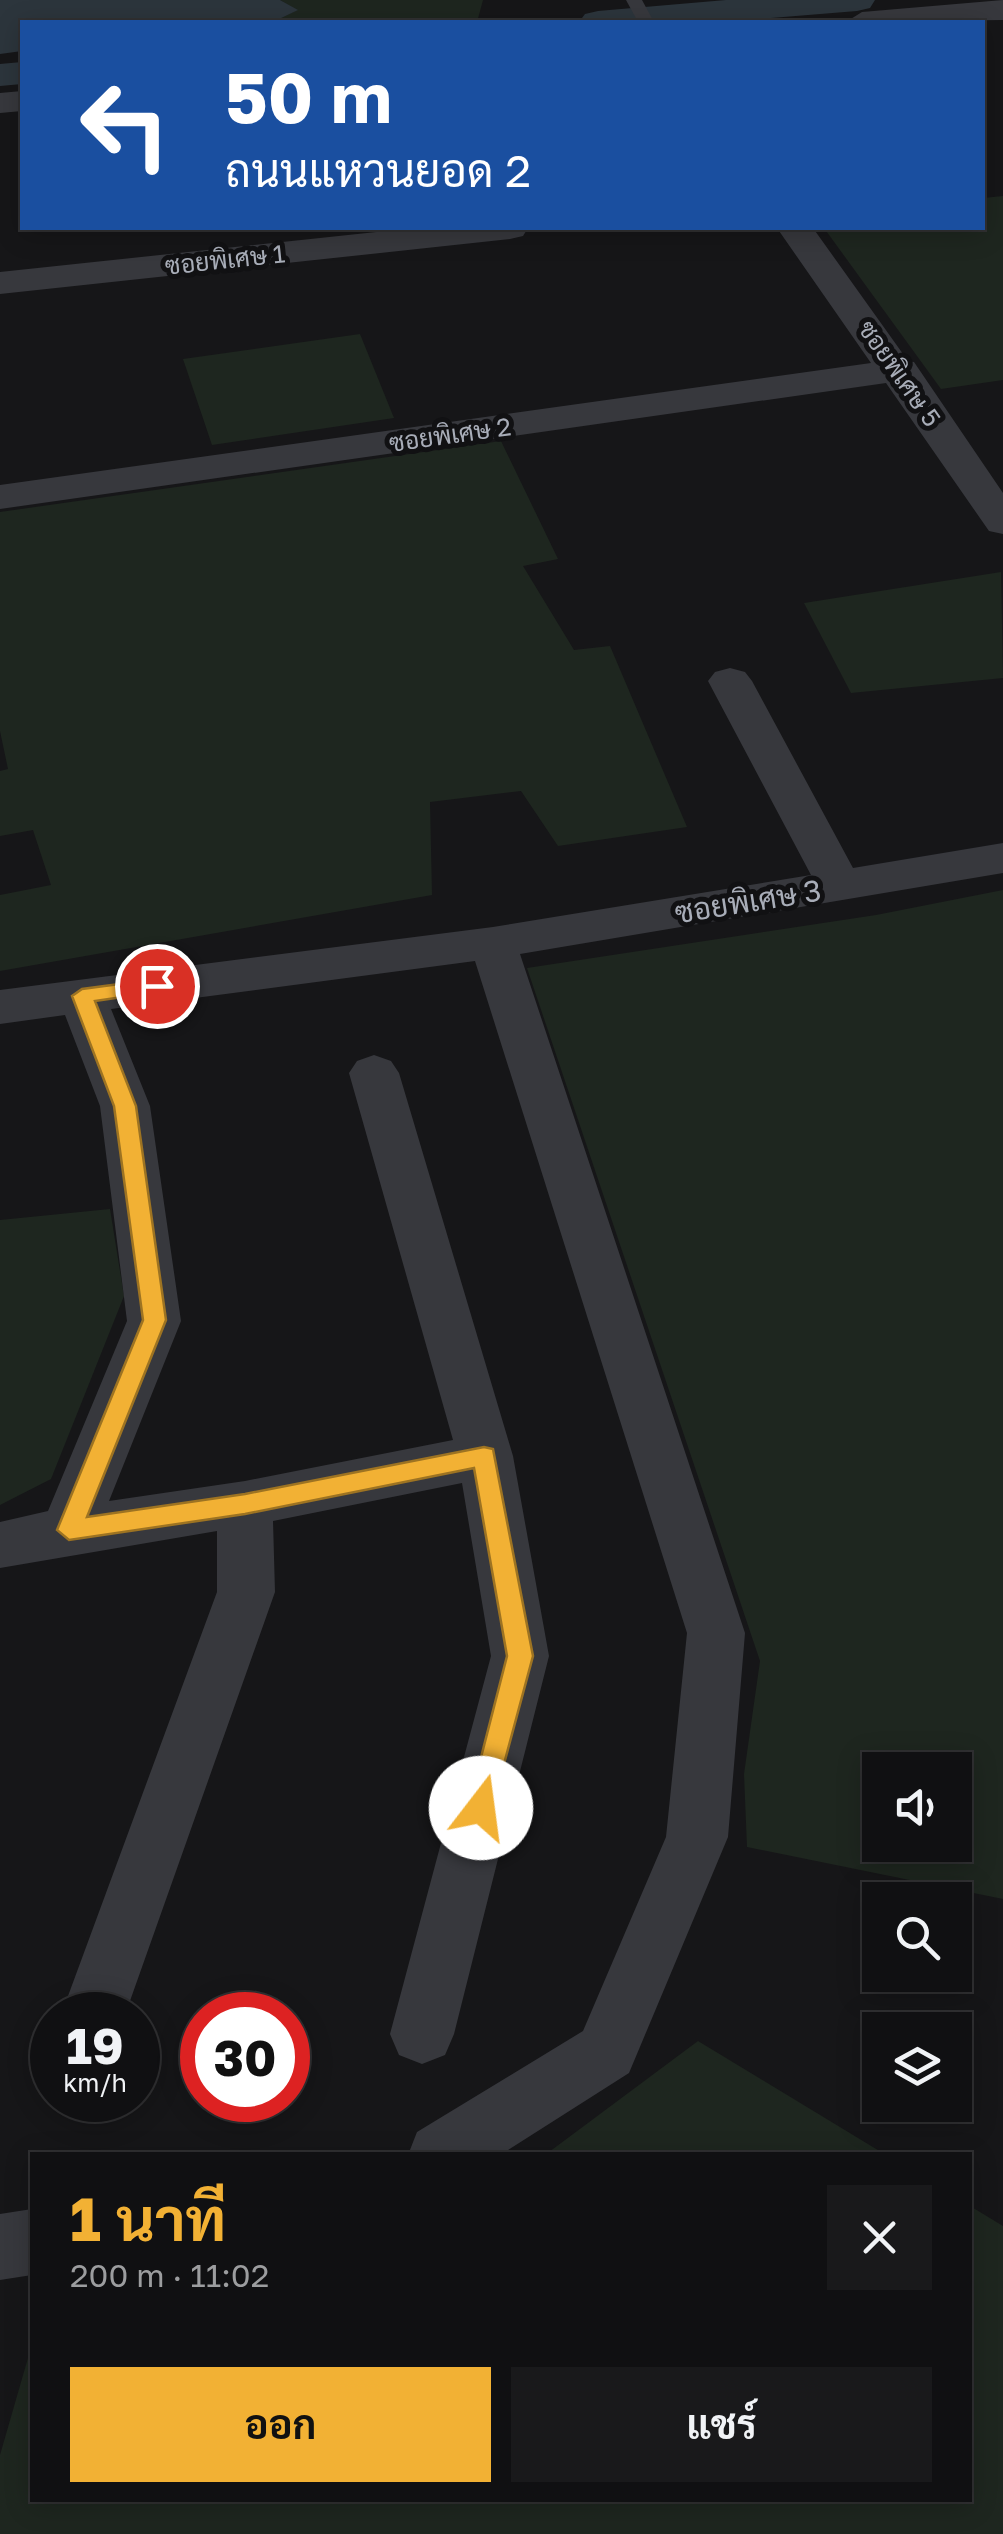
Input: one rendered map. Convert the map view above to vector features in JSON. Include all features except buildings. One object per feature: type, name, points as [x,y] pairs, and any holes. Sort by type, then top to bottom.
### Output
[{"type":"street","points":[[878,20],[983,7]]},
{"type":"street","name":"ซอยพิเศษ 1","points":[[0,284],[492,230]]},
{"type":"street","name":"ซอยพิเศษ 5","points":[[795,230],[900,370],[1003,522]]},
{"type":"street","name":"ซอยพิเศษ 2","points":[[0,497],[900,370]]},
{"type":"street","points":[[730,681],[840,886]]},
{"type":"street","name":"ซอยพิเศษ 3","points":[[0,1008],[494,943],[1003,858]]},
{"type":"street","points":[[446,2152],[606,2052],[698,1837],[716,1633],[494,943]]},
{"type":"street","points":[[69,1530],[154,1320],[125,1106],[82,996]]},
{"type":"street","points":[[374,1073],[484,1456],[520,1656],[422,2034]]},
{"type":"street","points":[[0,1545],[69,1530],[245,1504],[484,1456]]},
{"type":"street","points":[[102,1992],[246,1592],[245,1504]]},
{"type":"street","points":[[0,2247],[30,2242]]},
{"type":"shaded area","points":[[0,0],[280,0],[298,10],[277,20],[20,20],[20,51],[0,54]]},
{"type":"shaded area","points":[[280,0],[483,0],[478,20],[277,20],[297,10]]},
{"type":"shaded area","points":[[1003,196],[1003,380],[941,389],[825,230],[985,230],[985,198]]},
{"type":"shaded area","points":[[360,334],[394,418],[212,445],[183,359]]},
{"type":"shaded area","points":[[501,441],[558,559],[523,566],[574,650],[610,646],[687,827],[558,846],[521,791],[430,802],[432,895],[0,971],[0,895],[51,885],[33,830],[0,836],[0,771],[8,769],[0,731],[0,512]]},
{"type":"shaded area","points":[[1001,572],[1003,678],[851,693],[804,603]]},
{"type":"shaded area","points":[[1003,890],[1003,1899],[972,1893],[972,1882],[919,1882],[747,1847],[744,1774],[760,1661],[527,968],[876,915]]},
{"type":"shaded area","points":[[110,1209],[124,1296],[51,1479],[0,1505],[0,1220]]},
{"type":"shaded area","points":[[698,2041],[881,2152],[549,2152]]},
{"type":"shaded area","points":[[972,2207],[1003,2226],[1003,2534],[0,2534],[0,2455],[30,2351],[30,2502],[972,2502]]},
{"type":"waterway","points":[[622,20],[857,0]]},
{"type":"waterway","points":[[0,75],[20,73]]},
{"type":"route","points":[[157,986],[82,996],[125,1106],[154,1320],[69,1530],[245,1504],[484,1456],[520,1656],[481,1808]]}]
